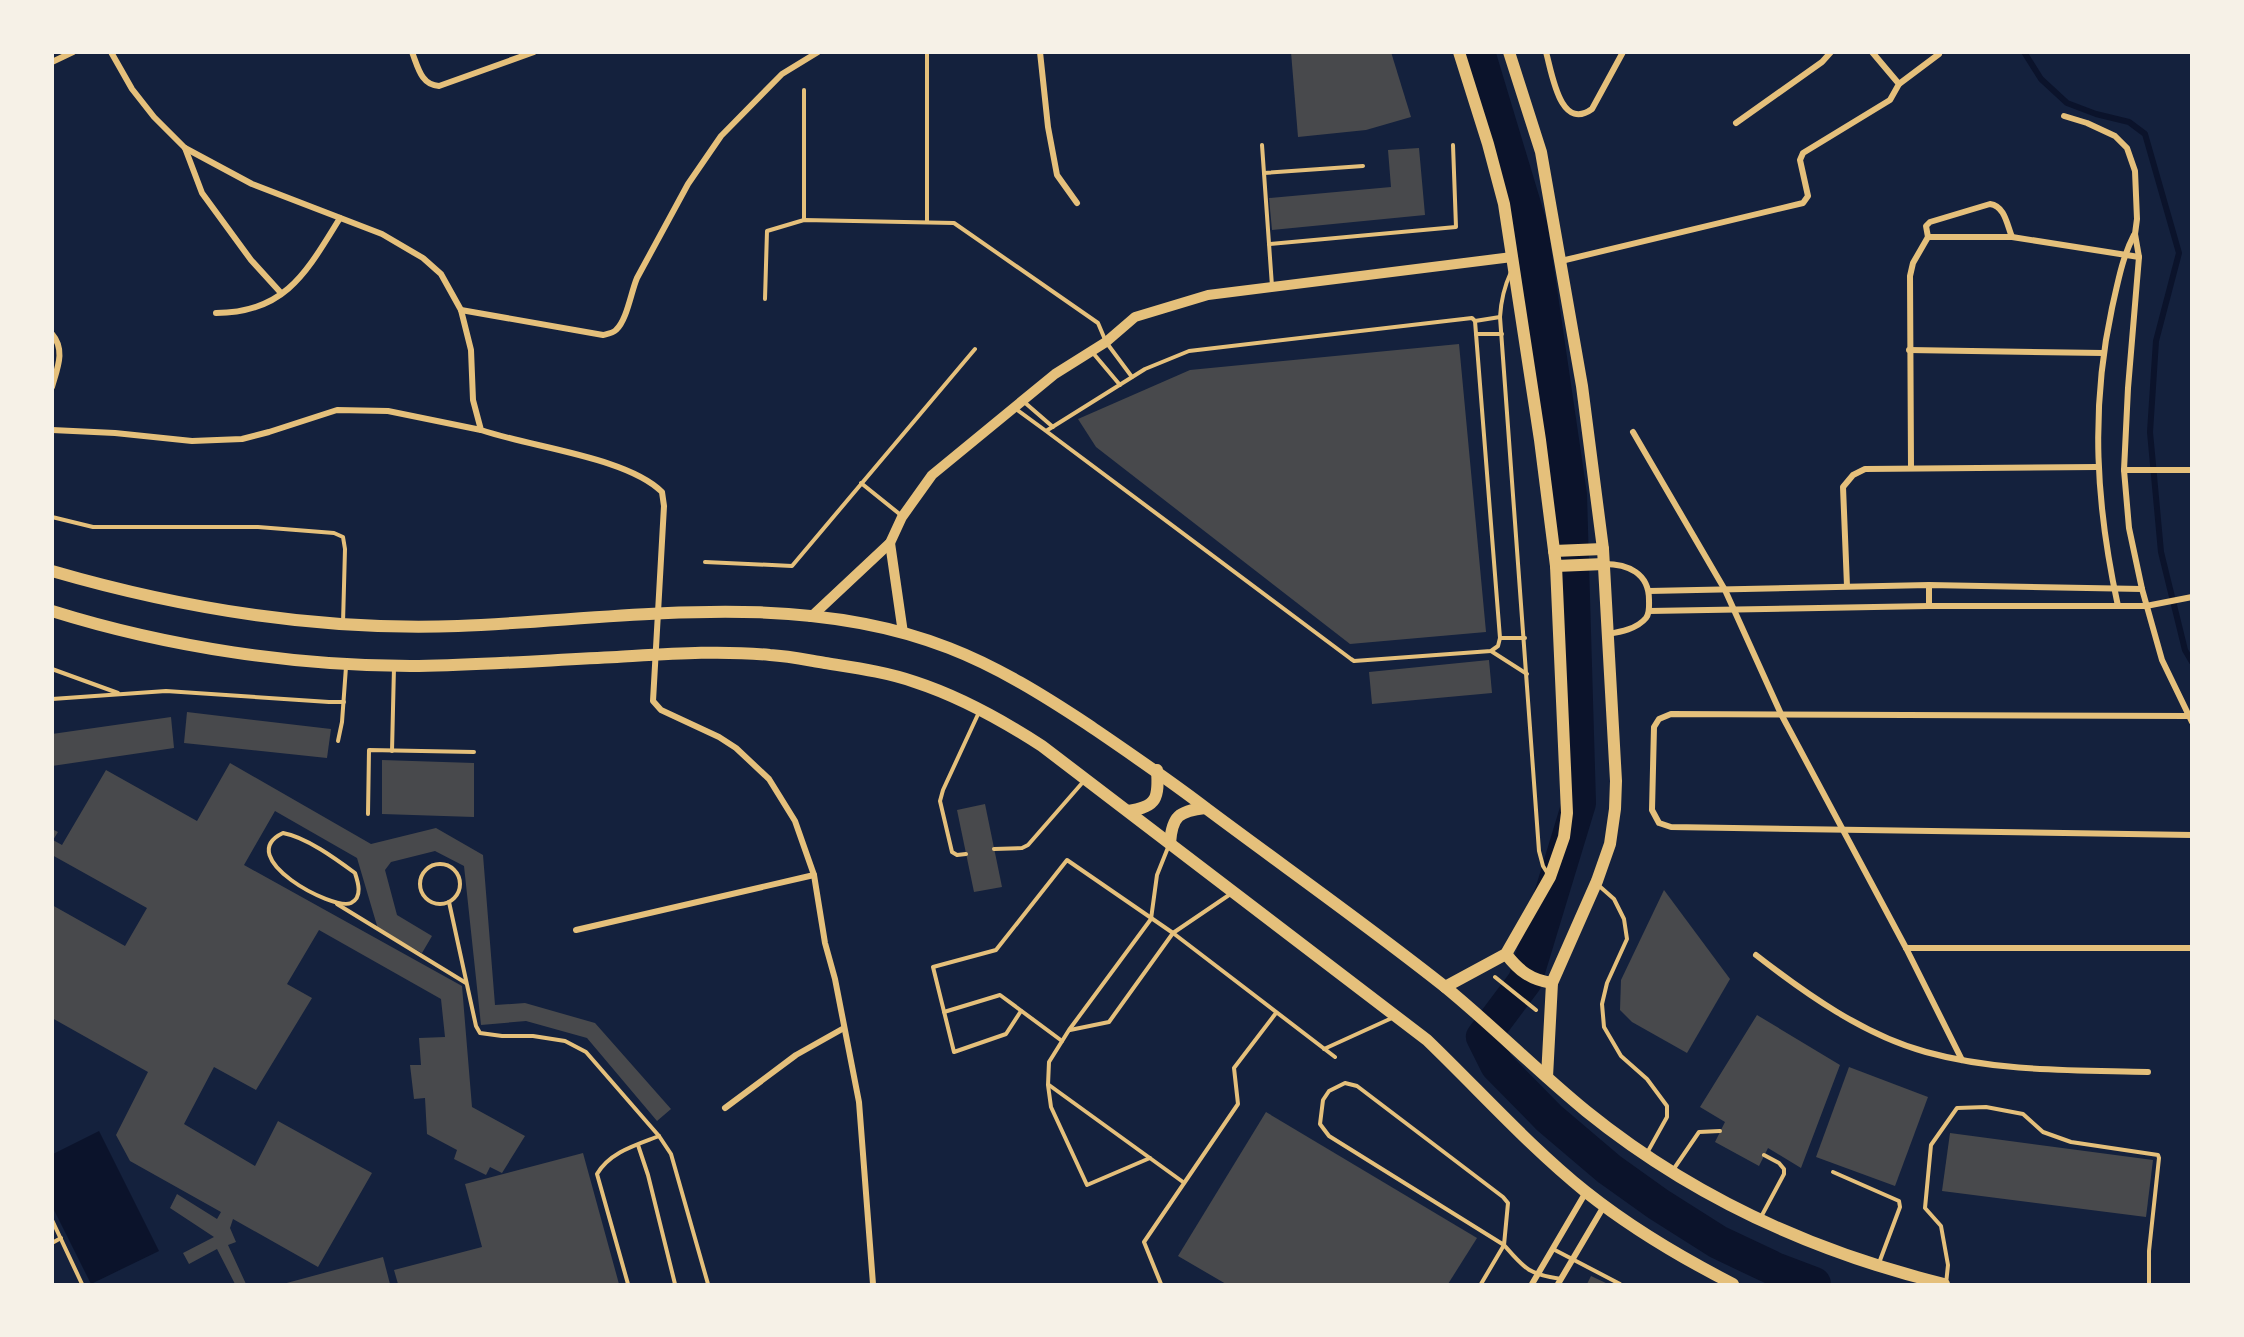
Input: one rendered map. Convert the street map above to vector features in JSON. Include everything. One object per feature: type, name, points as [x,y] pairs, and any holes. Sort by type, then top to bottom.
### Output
[{"type":"main road","points":[[1445,987],[1509,958],[1551,877],[1564,837],[1567,813],[1561,551],[1540,440],[1502,194],[1458,52]]},
{"type":"main road","points":[[1509,52],[1541,152],[1582,386],[1608,634],[1616,781],[1616,809],[1610,844],[1596,882],[1548,983],[1547,1077]]},
{"type":"main road","points":[[1561,551],[1600,549]]},
{"type":"main road","points":[[1562,566],[1599,564]]},
{"type":"main road","points":[[52,571],[108,588],[273,618],[392,627],[456,627],[685,612],[811,617],[843,620],[903,633],[945,646],[1013,678],[1156,770],[1445,987],[1589,1113],[1671,1172],[1759,1220],[1818,1246],[1878,1267],[1945,1284]]},
{"type":"main road","points":[[52,611],[149,637],[217,649],[346,664],[394,666],[507,663],[688,652],[770,655],[868,670],[914,681],[1004,722],[1042,746],[1427,1040],[1517,1130],[1586,1192],[1634,1226],[1732,1284]]},
{"type":"main road","points":[[1128,811],[1144,809],[1155,801],[1158,788],[1156,770]]},
{"type":"main road","points":[[1170,843],[1172,826],[1178,815],[1189,810],[1205,808]]},
{"type":"main road","points":[[1509,958],[1521,972],[1548,983]]},
{"type":"street","points":[[52,62],[73,52]]},
{"type":"street","points":[[111,52],[132,89],[154,117],[185,148],[252,184],[382,234],[423,258],[441,274],[461,310],[471,350],[472,400],[481,430]]},
{"type":"street","points":[[412,52],[424,80],[433,86],[445,85],[534,52]]},
{"type":"street","points":[[461,310],[603,335],[615,331],[624,319],[630,294],[637,278],[688,184],[721,136],[782,74],[818,52]]},
{"type":"street","points":[[1040,52],[1048,127],[1057,175],[1077,203]]},
{"type":"street","points":[[1545,52],[1559,97],[1565,108],[1574,114],[1586,113],[1592,109],[1623,52]]},
{"type":"street","points":[[1736,123],[1822,62],[1831,52]]},
{"type":"street","points":[[1872,52],[1899,84]]},
{"type":"street","points":[[1560,261],[1803,203],[1809,196],[1800,160],[1803,153],[1890,100],[1899,84],[1939,54]]},
{"type":"street","points":[[2064,116],[2100,128],[2115,136],[2127,148],[2135,171],[2137,186],[2135,234],[2139,256],[2124,470],[2129,528],[2146,606],[2162,660],[2190,719],[1671,714],[1659,719],[1653,727],[1652,810],[1659,823],[1671,827],[2192,835]]},
{"type":"street","points":[[185,148],[202,193],[251,260],[281,293]]},
{"type":"street","points":[[1911,468],[1909,350],[1911,270],[1928,237],[1926,226],[1930,222],[1990,204],[1997,205],[2001,209],[2012,237]]},
{"type":"street","points":[[216,313],[252,310],[299,280],[340,218]]},
{"type":"street","points":[[2118,606],[2097,467],[2098,405],[2103,352],[2124,256],[2135,234]]},
{"type":"street","points":[[1928,237],[2012,237],[2124,256],[2139,256]]},
{"type":"street","points":[[811,617],[890,543],[902,517],[932,475],[1055,374],[1106,342],[1135,317],[1208,295],[1513,261]]},
{"type":"street","points":[[52,334],[60,349],[60,358],[52,387]]},
{"type":"street","points":[[1909,350],[2103,352]]},
{"type":"street","points":[[52,430],[115,433],[192,441],[242,439],[337,410],[388,411],[481,430],[615,465],[655,485],[662,492],[664,506],[653,701],[656,706],[719,737],[736,748],[769,779],[795,821],[814,874],[825,943],[835,979],[859,1102],[873,1284]]},
{"type":"street","points":[[1633,432],[1725,590],[1781,714],[1906,948],[1962,1060]]},
{"type":"street","points":[[1848,586],[1843,486],[1853,475],[1865,469],[2097,467]]},
{"type":"street","points":[[2124,470],[2192,470]]},
{"type":"street","points":[[890,543],[903,633]]},
{"type":"street","points":[[1599,564],[1619,564],[1630,567],[1641,576],[1649,591],[1647,618],[1622,632],[1608,634]]},
{"type":"street","points":[[1649,591],[1929,585],[2142,588]]},
{"type":"street","points":[[1929,585],[1929,606]]},
{"type":"street","points":[[1649,611],[1929,606],[2146,606],[2191,597]]},
{"type":"street","points":[[576,930],[814,874]]},
{"type":"street","points":[[1906,948],[2192,948]]},
{"type":"street","points":[[1756,955],[1796,986],[1869,1029],[1924,1052],[2026,1069],[2148,1072]]},
{"type":"street","points":[[725,1108],[796,1055],[844,1028]]},
{"type":"street","points":[[1532,1284],[1586,1192]]},
{"type":"street","points":[[1560,1282],[1604,1206]]},
{"type":"lane","points":[[927,52],[927,222]]},
{"type":"lane","points":[[804,90],[804,220]]},
{"type":"lane","points":[[1262,145],[1273,287]]},
{"type":"lane","points":[[1269,244],[1456,227],[1453,145]]},
{"type":"lane","points":[[1264,173],[1363,166]]},
{"type":"lane","points":[[765,299],[767,231],[804,220],[954,223],[1098,323],[1106,342],[1132,377]]},
{"type":"lane","points":[[1513,261],[1504,286],[1500,317],[1539,851],[1543,866],[1551,877]]},
{"type":"lane","points":[[1046,431],[1145,369],[1189,351],[1472,318],[1475,321],[1500,317]]},
{"type":"lane","points":[[1018,404],[1046,431],[1354,661],[1358,663],[1491,651],[1498,646],[1500,638],[1475,321]]},
{"type":"lane","points":[[1475,334],[1502,334]]},
{"type":"lane","points":[[705,562],[792,566],[975,349]]},
{"type":"lane","points":[[1091,351],[1120,385]]},
{"type":"lane","points":[[1018,404],[1053,427]]},
{"type":"lane","points":[[861,483],[902,517]]},
{"type":"lane","points":[[52,518],[93,527],[258,527],[334,533],[343,537],[345,549],[343,623]]},
{"type":"lane","points":[[1500,638],[1525,638]]},
{"type":"lane","points":[[1491,651],[1527,674]]},
{"type":"lane","points":[[339,741],[346,664]]},
{"type":"lane","points":[[392,751],[394,666]]},
{"type":"lane","points":[[52,669],[122,694]]},
{"type":"lane","points":[[52,699],[166,690],[344,702]]},
{"type":"lane","points":[[966,854],[957,855],[952,852],[940,801],[980,710]]},
{"type":"lane","points":[[368,814],[369,750],[474,752]]},
{"type":"lane","points":[[994,849],[1022,848],[1029,845],[1085,779]]},
{"type":"lane","points":[[336,903],[350,903],[356,898],[359,890],[355,873],[292,835],[283,833],[273,838],[268,847],[271,860],[280,872],[336,903],[466,984]]},
{"type":"lane","points":[[1150,1158],[1087,1185],[1051,1107],[1048,1084],[1049,1062],[1069,1030],[1151,919],[1157,875],[1170,843]]},
{"type":"lane","points":[[1021,1011],[1006,1034],[954,1052],[933,967],[996,950],[1067,860],[1173,933],[1335,1057]]},
{"type":"lane","points":[[440,863],[451,867],[459,878],[458,892],[449,902],[434,903],[422,894],[420,878],[423,871],[433,864],[440,863]]},
{"type":"lane","points":[[1596,882],[1614,899],[1624,919],[1627,939],[1607,983],[1602,1004],[1604,1027],[1621,1056],[1647,1079],[1667,1106],[1667,1117],[1647,1154]]},
{"type":"lane","points":[[1069,1030],[1109,1022],[1173,933],[1233,892]]},
{"type":"lane","points":[[449,902],[466,984],[476,1026],[480,1033],[533,1036],[565,1041],[586,1052],[671,1154],[708,1284]]},
{"type":"lane","points":[[944,1012],[1000,995],[1062,1041]]},
{"type":"lane","points":[[1161,1284],[1144,1242],[1238,1104],[1234,1068],[1276,1013]]},
{"type":"lane","points":[[1324,1049],[1395,1016]]},
{"type":"lane","points":[[1481,1284],[1504,1245],[1508,1203],[1358,1086],[1345,1083],[1329,1090],[1323,1100],[1320,1124],[1329,1136],[1504,1245],[1524,1268],[1537,1275],[1560,1282]]},
{"type":"lane","points":[[1048,1084],[1183,1182]]},
{"type":"lane","points":[[1945,1284],[1948,1265],[1941,1226],[1925,1208],[1931,1145],[1957,1108],[1986,1107],[2023,1114],[2043,1132],[2071,1142],[2158,1155],[2149,1251],[2149,1284]]},
{"type":"lane","points":[[1671,1172],[1700,1132],[1720,1131]]},
{"type":"lane","points":[[628,1284],[597,1174],[602,1165],[619,1153],[659,1137]]},
{"type":"lane","points":[[638,1145],[648,1175],[675,1284]]},
{"type":"lane","points":[[1759,1220],[1784,1174],[1784,1169],[1779,1163],[1764,1155]]},
{"type":"lane","points":[[1833,1172],[1899,1201],[1900,1208],[1878,1267]]},
{"type":"lane","points":[[1553,1249],[1572,1261],[1620,1284]]},
{"type":"path","points":[[1501,982],[1531,1006]]},
{"type":"path","points":[[52,1220],[82,1284]]},
{"type":"path","points":[[52,1243],[61,1239]]},
{"type":"water","points":[[99,1131],[159,1251],[91,1284],[53,1208],[53,1154]]},
{"type":"building","points":[[1291,52],[1391,52],[1411,117],[1366,130],[1298,137]]},
{"type":"building","points":[[1419,148],[1425,215],[1272,230],[1269,198],[1391,187],[1388,150]]},
{"type":"building","points":[[1459,344],[1486,632],[1350,644],[1096,447],[1078,419],[1190,370]]},
{"type":"building","points":[[1489,660],[1492,693],[1372,704],[1369,672]]},
{"type":"building","points":[[187,712],[331,729],[327,758],[184,743]]},
{"type":"building","points":[[171,717],[174,748],[52,766],[52,734]]},
{"type":"building","points":[[382,760],[474,763],[474,817],[382,814]]},
{"type":"building","points":[[230,763],[371,844],[436,828],[483,855],[495,1005],[525,1003],[595,1023],[671,1109],[657,1121],[587,1038],[526,1021],[481,1025],[464,866],[435,851],[391,862],[385,870],[397,915],[432,936],[422,953],[378,929],[357,858],[275,811],[244,865],[462,986],[472,1107],[525,1136],[502,1173],[490,1167],[486,1175],[454,1159],[457,1150],[427,1134],[425,1098],[414,1099],[410,1065],[421,1065],[419,1038],[445,1037],[441,999],[319,930],[287,984],[312,998],[256,1090],[214,1067],[184,1124],[255,1166],[278,1121],[372,1173],[318,1267],[233,1219],[230,1228],[236,1242],[228,1245],[246,1284],[235,1284],[217,1249],[189,1264],[183,1253],[214,1237],[170,1208],[177,1194],[217,1219],[221,1212],[130,1161],[116,1135],[148,1072],[52,1018],[52,905],[125,946],[147,908],[52,855],[52,829],[58,832],[53,840],[62,845],[106,770],[197,821]]},
{"type":"building","points":[[985,804],[1002,887],[974,892],[957,810]]},
{"type":"building","points":[[1664,890],[1730,979],[1687,1053],[1632,1022],[1620,1010],[1621,980]]},
{"type":"building","points":[[1757,1015],[1840,1065],[1801,1168],[1768,1148],[1759,1166],[1715,1142],[1725,1122],[1700,1107]]},
{"type":"building","points":[[1849,1067],[1928,1097],[1895,1186],[1816,1157]]},
{"type":"building","points":[[1266,1112],[1477,1238],[1448,1284],[1226,1284],[1178,1256]]},
{"type":"building","points":[[1950,1133],[2153,1160],[2146,1217],[1942,1191]]},
{"type":"building","points":[[583,1153],[619,1284],[398,1284],[394,1270],[482,1247],[465,1184]]},
{"type":"building","points":[[383,1257],[390,1284],[283,1284]]},
{"type":"building","points":[[1591,1276],[1608,1284],[1587,1284]]},
{"type":"waterway","points":[[1478,52],[1531,228],[1570,495],[1579,803],[1525,981],[1483,1037],[1497,1065],[1549,1118],[1609,1169],[1658,1204],[1718,1242],[1777,1270],[1814,1284]]},
{"type":"waterway","points":[[2024,52],[2041,79],[2067,103],[2096,114],[2129,122],[2145,134],[2179,253],[2156,341],[2150,432],[2161,552],[2185,650],[2192,662]]}]
